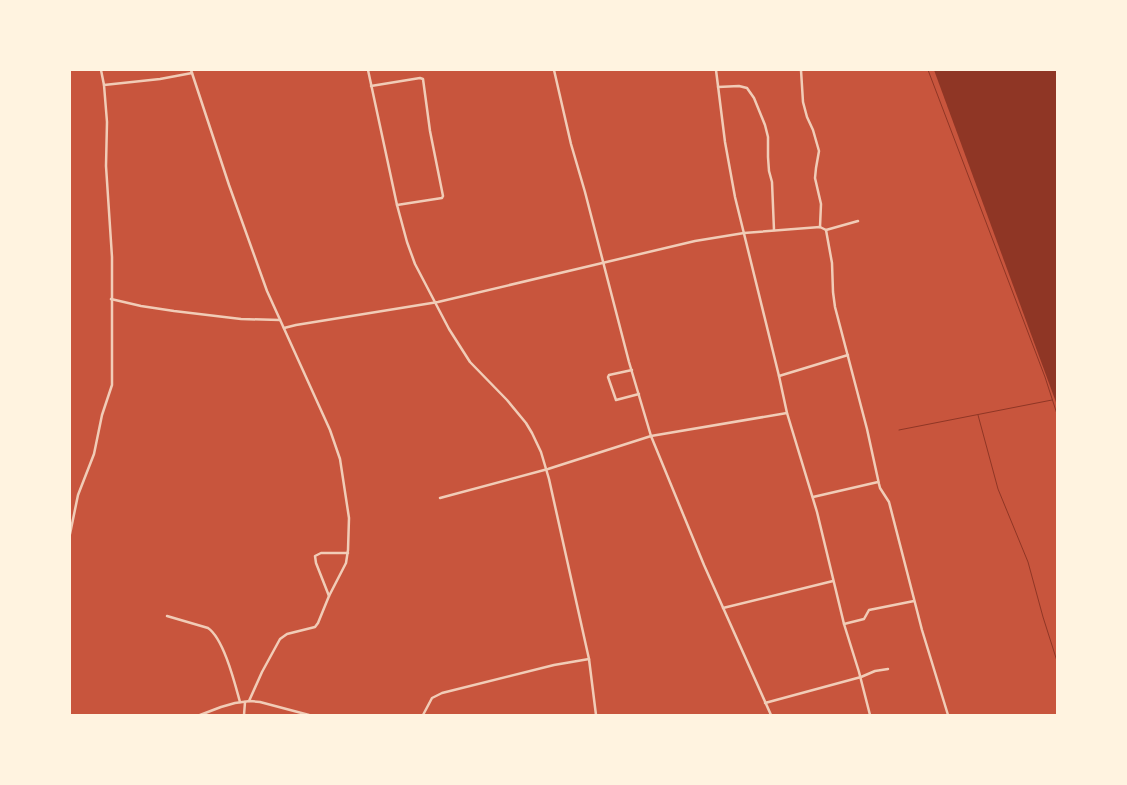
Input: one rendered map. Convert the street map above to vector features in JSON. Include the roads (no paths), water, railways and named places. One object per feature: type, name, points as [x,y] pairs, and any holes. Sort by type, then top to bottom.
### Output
[{"type":"street","points":[[70,534],[78,496],[94,454],[102,415],[112,386],[111,249],[106,166],[107,122],[101,70]]},
{"type":"street","points":[[368,70],[397,206],[413,260],[449,329],[470,362],[507,400],[526,424],[541,452],[589,659],[596,715]]},
{"type":"street","points":[[554,70],[603,263],[651,436],[688,528],[771,715]]},
{"type":"street","points":[[716,70],[728,160],[744,233],[787,413],[817,512],[844,624],[870,715]]},
{"type":"street","points":[[801,70],[803,102],[819,151],[815,178],[821,204],[820,227]]},
{"type":"street","points":[[104,85],[144,81],[191,71],[267,291],[328,426],[336,447],[342,472],[349,513],[348,553],[344,568],[316,626],[287,634],[280,639],[247,702],[244,715]]},
{"type":"street","points":[[371,86],[420,78],[423,80],[430,131],[444,196],[442,198],[397,206]]},
{"type":"street","points":[[718,87],[739,86],[747,88],[754,98],[765,125],[768,137],[769,171],[772,182],[774,230]]},
{"type":"street","points":[[283,328],[296,324],[435,303],[694,241],[774,230],[820,227],[826,230],[858,221]]},
{"type":"street","points":[[826,230],[833,270],[834,300],[867,429],[878,482],[889,502],[914,601],[948,715]]},
{"type":"street","points":[[111,298],[141,306],[174,311],[241,319],[280,320]]},
{"type":"street","points":[[779,376],[848,355]]},
{"type":"street","points":[[632,370],[609,375],[608,377],[616,400],[638,394]]},
{"type":"street","points":[[440,498],[546,469],[651,436],[787,413]]},
{"type":"street","points":[[812,497],[878,482]]},
{"type":"street","points":[[329,596],[315,556],[321,553],[348,553]]},
{"type":"street","points":[[723,608],[834,581]]},
{"type":"street","points":[[844,624],[864,618],[869,610],[914,601]]},
{"type":"street","points":[[167,616],[213,631],[224,653],[240,702]]},
{"type":"street","points":[[423,715],[432,698],[442,693],[554,665],[589,659]]},
{"type":"street","points":[[765,703],[860,677],[875,670],[888,669]]},
{"type":"street","points":[[200,715],[240,702],[260,702],[309,715]]},
{"type":"waterway","points":[[928,70],[1045,377],[1057,414]]},
{"type":"waterway","points":[[899,430],[1052,400]]},
{"type":"waterway","points":[[978,415],[998,489],[1028,562],[1057,661]]}]
